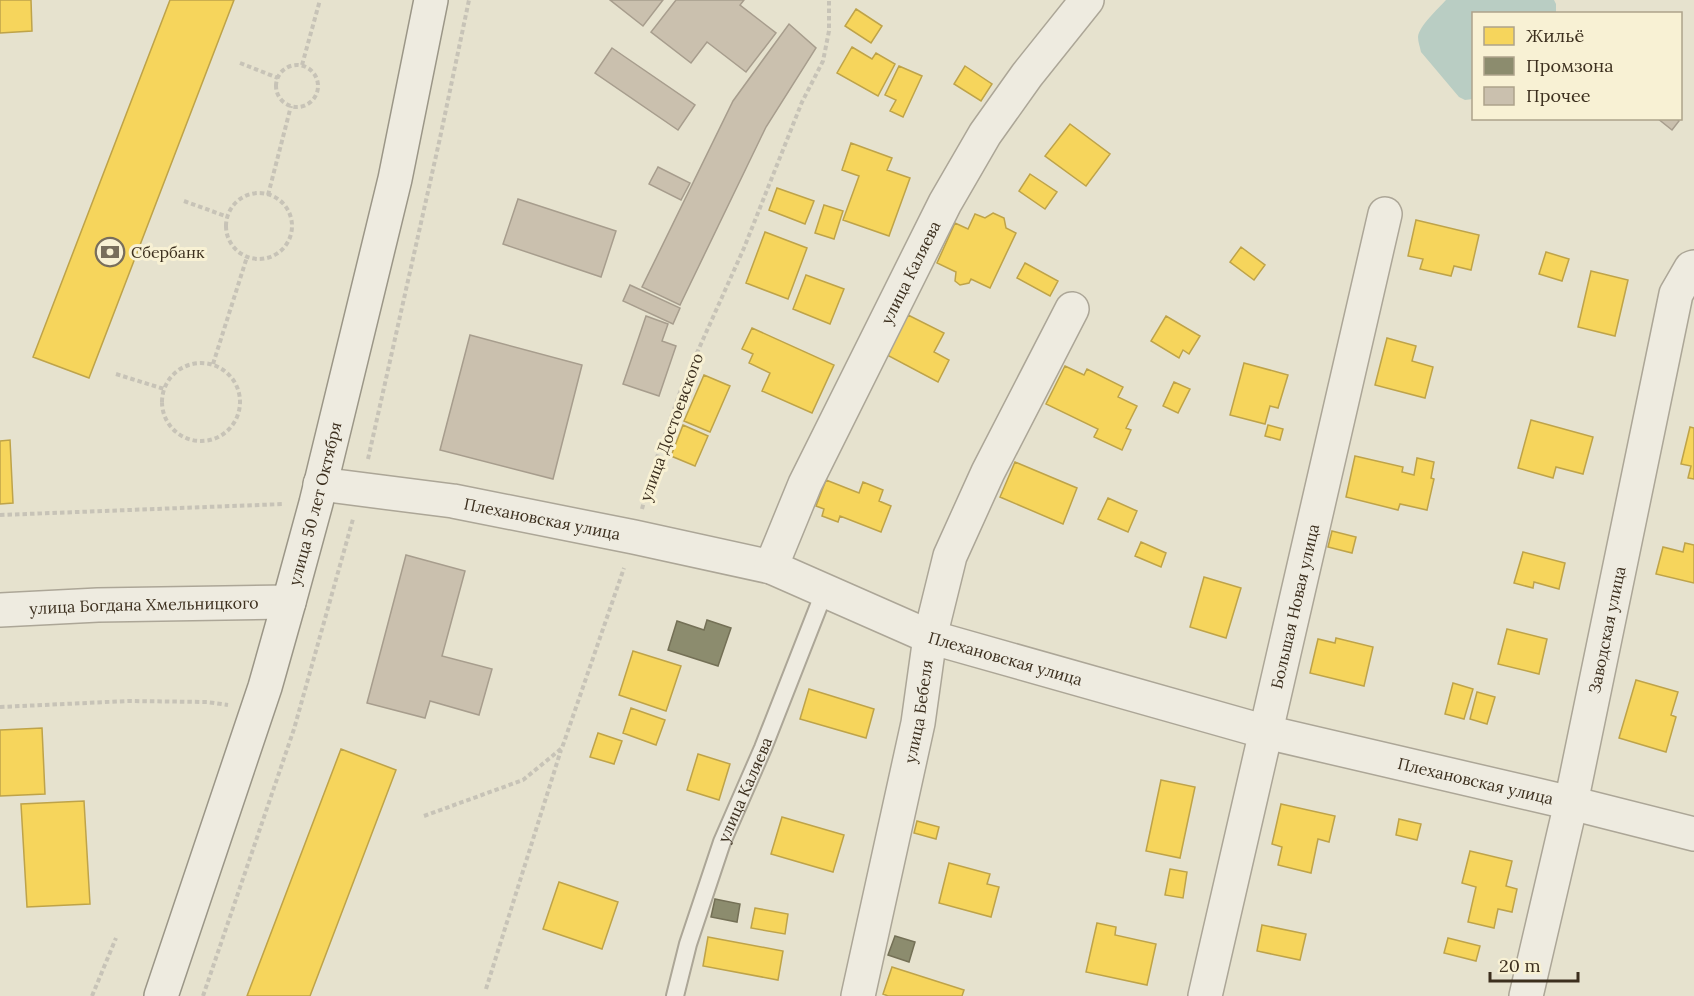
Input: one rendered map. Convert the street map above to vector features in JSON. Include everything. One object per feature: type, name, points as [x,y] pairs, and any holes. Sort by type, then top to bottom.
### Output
[{"type":"street","name":"улица Каляева","points":[[771,567],[805,484],[945,203],[991,126],[1027,75],[1087,0]]},
{"type":"street","name":"улица 50 лет Октября","points":[[161,996],[257,710],[289,602],[318,493],[394,179],[433,3]]},
{"type":"street","name":"Большая Новая улица","points":[[1205,996],[1385,214]]},
{"type":"street","name":"Заводская улица","points":[[1526,996],[1571,803],[1676,294],[1691,268],[1694,267]]},
{"type":"street","name":"улица Бебеля","points":[[858,996],[918,723],[930,637],[950,556],[988,472],[1072,309]]},
{"type":"street","name":"Плехановская улица","points":[[318,493],[453,501],[771,567],[930,637],[1266,732],[1694,834]]},
{"type":"street","name":"улица Богдана Хмельницкого","points":[[0,610],[98,605],[289,602]]},
{"type":"lane","name":"улица Каляева","points":[[675,996],[688,944],[722,842],[764,748],[825,590]]},
{"type":"path","points":[[302,65],[320,0]]},
{"type":"path","name":"улица Достоевского","points":[[486,989],[562,748],[634,537],[651,474],[683,384],[744,248],[802,102],[823,61],[829,31],[830,0]]},
{"type":"path","points":[[240,63],[278,78]]},
{"type":"path","points":[[302,65],[317,77],[318,91],[311,102],[305,106],[291,106],[280,98],[276,85],[278,78],[287,67],[302,65]]},
{"type":"path","points":[[268,195],[291,106]]},
{"type":"path","points":[[257,193],[268,195],[278,199],[290,216],[290,237],[285,246],[268,258],[247,257],[238,252],[231,243],[227,232],[228,217],[237,202],[246,196],[257,193]]},
{"type":"path","points":[[184,201],[228,217]]},
{"type":"path","points":[[213,364],[247,257]]},
{"type":"path","points":[[201,362],[213,364],[225,370],[234,379],[240,392],[241,405],[238,418],[220,437],[207,441],[194,441],[181,436],[164,416],[162,402],[164,389],[170,378],[189,364],[201,362]]},
{"type":"path","points":[[116,374],[164,389]]},
{"type":"path","points":[[0,515],[318,493]]},
{"type":"path","points":[[0,707],[139,701],[207,702],[257,710],[295,722]]},
{"type":"path","points":[[424,816],[523,780],[562,748]]},
{"type":"path","points":[[92,996],[116,938]]},
{"type":"shaded area","points":[[1446,0],[1554,0],[1556,4],[1556,12],[1472,12],[1472,99],[1465,100],[1459,97],[1421,52],[1418,37],[1429,18]]},
{"type":"building: Жильё","points":[[0,0],[31,0],[32,31],[0,33]]},
{"type":"building: Жильё","points":[[170,0],[234,0],[89,378],[33,357]]},
{"type":"building: Жильё","points":[[856,9],[882,26],[871,43],[845,26]]},
{"type":"building: Жильё","points":[[852,47],[872,59],[876,53],[895,64],[878,96],[837,73]]},
{"type":"building: Жильё","points":[[899,66],[922,76],[903,117],[890,111],[896,100],[885,95]]},
{"type":"building: Жильё","points":[[965,66],[992,84],[981,101],[954,84]]},
{"type":"building: Жильё","points":[[1070,124],[1110,154],[1086,186],[1045,156]]},
{"type":"building: Жильё","points":[[851,143],[892,158],[887,170],[910,178],[889,236],[843,220],[859,176],[842,170]]},
{"type":"building: Жильё","points":[[1030,174],[1057,192],[1045,209],[1019,191]]},
{"type":"building: Жильё","points":[[777,188],[814,201],[805,224],[769,210]]},
{"type":"building: Жильё","points":[[824,205],[843,211],[834,239],[815,233]]},
{"type":"building: Жильё","points":[[993,213],[1004,218],[1006,228],[1016,233],[990,288],[971,279],[969,283],[960,285],[955,281],[956,272],[937,263],[955,223],[968,229],[975,214],[985,218]]},
{"type":"building: Жильё","points":[[1416,220],[1479,235],[1471,270],[1454,266],[1451,276],[1420,269],[1423,259],[1408,256]]},
{"type":"building: Жильё","points":[[765,232],[807,248],[788,299],[746,283]]},
{"type":"building: Жильё","points":[[1241,247],[1265,265],[1254,280],[1230,262]]},
{"type":"building: Жильё","points":[[1546,252],[1569,259],[1562,281],[1539,274]]},
{"type":"building: Жильё","points":[[1025,263],[1058,281],[1050,296],[1017,278]]},
{"type":"building: Жильё","points":[[1591,271],[1628,280],[1615,336],[1578,327]]},
{"type":"building: Жильё","points":[[806,275],[844,289],[830,324],[793,309]]},
{"type":"building: Жильё","points":[[908,315],[944,333],[934,352],[949,360],[938,382],[887,355]]},
{"type":"building: Жильё","points":[[1166,316],[1200,336],[1189,354],[1183,350],[1179,358],[1151,341]]},
{"type":"building: Жильё","points":[[752,328],[834,365],[812,413],[762,391],[770,373],[749,363],[753,354],[742,349]]},
{"type":"building: Жильё","points":[[1387,338],[1416,346],[1412,361],[1433,367],[1425,398],[1375,385]]},
{"type":"building: Жильё","points":[[1244,363],[1288,375],[1278,408],[1270,406],[1265,424],[1230,415]]},
{"type":"building: Жильё","points":[[1065,366],[1084,375],[1087,369],[1123,387],[1118,397],[1137,406],[1126,428],[1131,430],[1122,450],[1094,437],[1098,429],[1046,404]]},
{"type":"building: Жильё","points":[[704,375],[730,386],[710,432],[684,421]]},
{"type":"building: Жильё","points":[[1174,382],[1190,389],[1178,413],[1163,406]]},
{"type":"building: Жильё","points":[[1531,420],[1593,437],[1583,474],[1556,467],[1553,478],[1518,468]]},
{"type":"building: Жильё","points":[[683,425],[708,436],[695,466],[671,456]]},
{"type":"building: Жильё","points":[[1268,425],[1283,429],[1280,440],[1265,436]]},
{"type":"building: Жильё","points":[[1690,427],[1694,428],[1694,479],[1688,478],[1691,466],[1681,464]]},
{"type":"building: Жильё","points":[[10,440],[13,503],[0,504],[0,441]]},
{"type":"building: Жильё","points":[[1355,456],[1403,467],[1402,472],[1414,475],[1417,458],[1434,462],[1431,478],[1434,479],[1427,510],[1400,504],[1398,510],[1346,497]]},
{"type":"building: Жильё","points":[[1015,462],[1077,488],[1063,524],[1000,497]]},
{"type":"building: Жильё","points":[[826,480],[859,493],[863,482],[883,490],[879,501],[891,506],[881,532],[840,516],[838,522],[822,516],[824,509],[816,506]]},
{"type":"building: Жильё","points":[[1108,498],[1137,511],[1128,532],[1098,519]]},
{"type":"building: Жильё","points":[[1332,531],[1356,537],[1352,553],[1328,547]]},
{"type":"building: Жильё","points":[[1141,542],[1166,553],[1161,567],[1135,556]]},
{"type":"building: Жильё","points":[[1685,543],[1694,545],[1694,583],[1656,574],[1663,547],[1683,552]]},
{"type":"building: Жильё","points":[[1523,552],[1565,563],[1559,589],[1534,582],[1533,588],[1514,583]]},
{"type":"building: Жильё","points":[[1204,577],[1241,588],[1226,638],[1190,627]]},
{"type":"building: Жильё","points":[[1507,629],[1547,639],[1539,674],[1498,664]]},
{"type":"building: Жильё","points":[[1336,638],[1373,647],[1364,686],[1310,673],[1318,639],[1335,643]]},
{"type":"building: Жильё","points":[[633,651],[681,666],[666,711],[619,695]]},
{"type":"building: Жильё","points":[[1636,680],[1678,692],[1671,715],[1676,717],[1666,752],[1619,738]]},
{"type":"building: Жильё","points":[[1453,683],[1473,689],[1464,719],[1445,714]]},
{"type":"building: Жильё","points":[[809,689],[874,709],[866,738],[800,719]]},
{"type":"building: Жильё","points":[[1477,692],[1495,697],[1487,724],[1470,719]]},
{"type":"building: Жильё","points":[[631,708],[665,720],[656,745],[623,733]]},
{"type":"building: Жильё","points":[[42,728],[45,794],[0,796],[0,730]]},
{"type":"building: Жильё","points":[[598,733],[622,741],[614,764],[590,757]]},
{"type":"building: Жильё","points":[[341,749],[396,770],[310,996],[247,996]]},
{"type":"building: Жильё","points":[[698,754],[730,764],[719,800],[687,790]]},
{"type":"building: Жильё","points":[[1161,780],[1195,787],[1180,858],[1146,851]]},
{"type":"building: Жильё","points":[[84,801],[90,904],[27,907],[21,804]]},
{"type":"building: Жильё","points":[[1281,804],[1335,816],[1329,842],[1318,839],[1311,873],[1278,865],[1282,847],[1272,844]]},
{"type":"building: Жильё","points":[[782,817],[844,835],[833,872],[771,854]]},
{"type":"building: Жильё","points":[[1399,819],[1421,824],[1417,840],[1396,835]]},
{"type":"building: Жильё","points":[[917,821],[939,827],[936,839],[914,833]]},
{"type":"building: Жильё","points":[[1470,851],[1512,861],[1506,886],[1517,889],[1512,912],[1498,909],[1494,928],[1468,922],[1476,887],[1462,883]]},
{"type":"building: Жильё","points":[[949,863],[990,874],[987,884],[999,887],[991,917],[939,903]]},
{"type":"building: Жильё","points":[[1170,869],[1187,872],[1183,898],[1165,895]]},
{"type":"building: Жильё","points":[[559,882],[618,902],[602,949],[543,929]]},
{"type":"building: Жильё","points":[[755,908],[788,914],[785,934],[751,928]]},
{"type":"building: Жильё","points":[[1097,923],[1116,927],[1115,935],[1156,944],[1147,985],[1086,972]]},
{"type":"building: Жильё","points":[[1262,925],[1306,934],[1300,960],[1257,951]]},
{"type":"building: Жильё","points":[[708,937],[783,951],[778,980],[703,966]]},
{"type":"building: Жильё","points":[[1448,938],[1480,946],[1476,961],[1444,953]]},
{"type":"building: Жильё","points":[[892,967],[964,990],[962,996],[888,996],[883,994]]},
{"type":"building: Промзона","points":[[707,620],[731,628],[718,666],[668,650],[677,621],[704,630]]},
{"type":"building: Промзона","points":[[715,899],[740,904],[737,922],[711,917]]},
{"type":"building: Промзона","points":[[895,936],[915,942],[909,962],[888,955]]},
{"type":"building: Прочее","points":[[610,0],[663,0],[643,26]]},
{"type":"building: Прочее","points":[[676,0],[744,0],[740,5],[776,33],[746,72],[707,42],[691,63],[651,32]]},
{"type":"building: Прочее","points":[[789,24],[816,48],[766,127],[680,305],[642,287],[733,101]]},
{"type":"building: Прочее","points":[[612,48],[695,105],[678,130],[595,73]]},
{"type":"building: Прочее","points":[[1660,120],[1678,120],[1672,130]]},
{"type":"building: Прочее","points":[[658,167],[690,183],[681,200],[649,184]]},
{"type":"building: Прочее","points":[[518,199],[616,231],[601,277],[503,244]]},
{"type":"building: Прочее","points":[[630,285],[680,308],[673,324],[623,301]]},
{"type":"building: Прочее","points":[[646,316],[668,324],[662,341],[676,346],[659,396],[623,384]]},
{"type":"building: Прочее","points":[[470,335],[582,365],[553,479],[440,450]]},
{"type":"building: Прочее","points":[[406,555],[465,571],[442,656],[492,669],[479,715],[430,701],[425,718],[367,703]]},
{"type":"place","name":"Сбербанк","points":[[110,252]]}]
